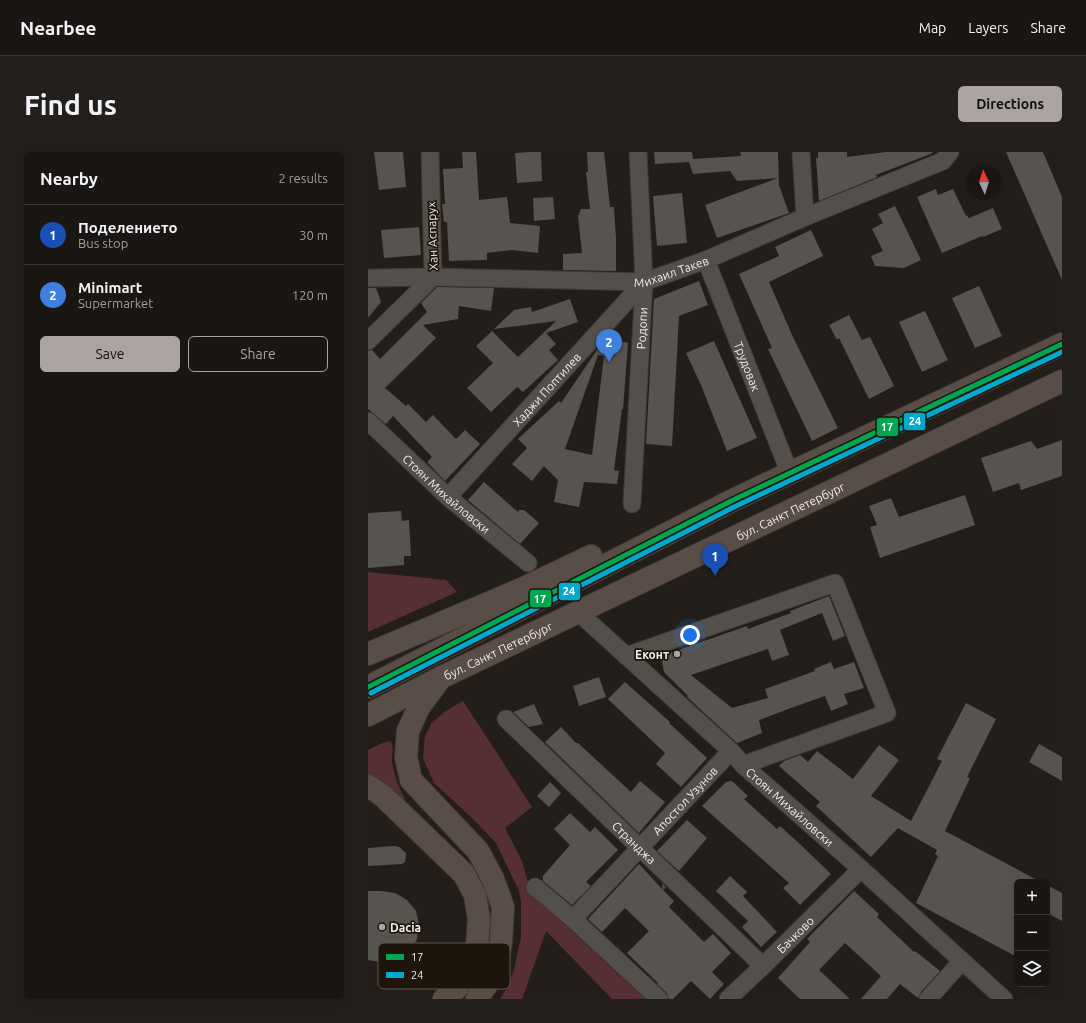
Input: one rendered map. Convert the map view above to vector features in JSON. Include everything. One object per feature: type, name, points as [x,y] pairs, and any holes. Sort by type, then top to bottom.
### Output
[{"type":"main road","name":"бул. Санкт Петербург","points":[[368,687],[731,501],[1062,344]]},
{"type":"main road","name":"бул. Санкт Петербург","points":[[368,715],[442,677],[1062,381]]},
{"type":"main road","points":[[368,654],[524,588],[634,535],[731,501]]},
{"type":"main road","points":[[442,677],[419,707],[408,730],[406,757],[411,780],[478,851],[493,879],[503,906],[502,943]]},
{"type":"main road","points":[[368,786],[382,795],[464,874],[475,895],[479,919],[477,943]]},
{"type":"main road","points":[[444,999],[456,989]]},
{"type":"main road","points":[[477,999],[484,989]]},
{"type":"street","name":"Хан Аспарух","points":[[368,340],[434,277],[430,152]]},
{"type":"street","name":"Родопи","points":[[632,504],[644,282],[638,152]]},
{"type":"street","points":[[801,152],[805,216]]},
{"type":"street","name":"Михаил Такев","points":[[368,278],[434,277],[644,282],[706,260],[805,216],[943,161],[950,152]]},
{"type":"street","name":"Трудовак","points":[[706,260],[790,474]]},
{"type":"street","name":"Хаджи Поптилев","points":[[448,497],[644,282]]},
{"type":"street","name":"Стоян Михайловски","points":[[368,421],[448,497],[528,563]]},
{"type":"street","points":[[626,656],[835,583],[887,713],[743,765]]},
{"type":"street","name":"Стоян Михайловски","points":[[578,612],[731,751],[743,765],[861,869],[1004,999]]},
{"type":"street","name":"Странджа","points":[[506,719],[763,966]]},
{"type":"street","name":"Апостол Узунов","points":[[573,919],[731,751]]},
{"type":"street","name":"Бачково","points":[[728,999],[861,869]]},
{"type":"street","points":[[535,887],[573,919],[659,999]]},
{"type":"street","points":[[928,999],[962,960]]},
{"type":"shaded area","points":[[368,572],[446,580],[457,592],[368,632]]},
{"type":"shaded area","points":[[463,701],[532,807],[505,828],[522,861],[531,893],[645,999],[612,999],[546,931],[522,999],[500,999],[506,989],[510,989],[510,980],[514,970],[521,937],[521,901],[519,891],[496,843],[472,818],[434,783],[423,758],[425,736],[431,724],[444,712]]},
{"type":"shaded area","points":[[391,741],[394,772],[408,805],[407,810],[368,778],[368,750],[385,742]]},
{"type":"building","points":[[374,152],[403,152],[406,187],[379,190]]},
{"type":"building","points":[[462,152],[476,152],[479,200],[507,197],[510,223],[540,226],[538,253],[512,250],[487,253],[487,260],[449,261],[447,222],[444,222],[442,204],[445,204],[443,169],[463,168]]},
{"type":"building","points":[[541,152],[542,181],[517,183],[515,153]]},
{"type":"building","points":[[587,152],[604,152],[610,207],[614,207],[616,271],[563,270],[563,254],[582,253],[578,216],[581,209],[590,209],[586,172],[588,172]]},
{"type":"building","points":[[654,152],[692,152],[693,159],[741,156],[740,152],[778,152],[779,185],[789,213],[717,238],[705,205],[778,178],[737,181],[730,171],[693,174],[689,162],[655,164]]},
{"type":"building","points":[[818,152],[847,152],[847,157],[886,152],[933,153],[876,175],[877,177],[819,201],[816,158],[818,158]]},
{"type":"building","points":[[1006,152],[1043,152],[1062,197],[1062,280]]},
{"type":"building","points":[[936,189],[938,195],[953,189],[966,216],[967,215],[969,218],[993,208],[1002,229],[942,253],[917,197]]},
{"type":"building","points":[[682,193],[687,243],[657,246],[653,196]]},
{"type":"building","points":[[553,197],[555,219],[534,221],[533,198]]},
{"type":"building","points":[[895,206],[921,260],[904,268],[875,266],[871,256],[883,251],[872,229],[883,223],[878,214]]},
{"type":"building","points":[[419,227],[421,255],[384,258],[381,230]]},
{"type":"building","points":[[811,230],[823,256],[769,282],[793,337],[838,428],[812,441],[768,349],[772,348],[739,274],[779,256],[775,247]]},
{"type":"building","points":[[699,281],[708,305],[679,316],[672,446],[646,444],[654,299]]},
{"type":"building","points":[[979,286],[1002,336],[975,348],[952,298]]},
{"type":"building","points":[[437,287],[494,288],[491,311],[459,306],[458,319],[423,325],[436,338],[385,388],[406,406],[408,404],[426,422],[433,415],[456,439],[465,430],[480,444],[445,481],[427,462],[432,457],[393,416],[386,424],[368,409],[368,351],[372,350],[380,359],[427,312],[421,303]]},
{"type":"building","points":[[368,288],[376,288],[381,302],[368,318]]},
{"type":"building","points":[[570,299],[578,322],[546,333],[556,344],[549,350],[558,360],[523,392],[517,387],[491,412],[467,388],[493,363],[476,346],[492,331],[518,357],[556,321],[494,329],[514,310],[531,307],[532,312]]},
{"type":"building","points":[[925,311],[948,360],[922,372],[899,322]]},
{"type":"building","points":[[849,315],[862,340],[870,337],[894,386],[869,399],[839,338],[837,340],[829,325]]},
{"type":"building","points":[[606,338],[628,343],[623,409],[614,470],[619,471],[617,484],[584,482],[579,507],[554,502],[558,480],[544,466],[532,481],[512,464],[527,448],[518,439],[559,401],[561,403]],"holes":[[[598,355],[604,356],[592,455],[565,449]]]},
{"type":"building","points":[[714,341],[757,438],[727,451],[701,385],[686,353]]},
{"type":"building","points":[[1062,440],[1062,476],[1021,490],[1019,483],[993,492],[981,458],[1031,441],[1037,449]]},
{"type":"building","points":[[484,482],[518,512],[519,510],[524,510],[539,523],[520,544],[468,500]]},
{"type":"building","points":[[965,495],[975,525],[880,558],[870,527],[877,525],[869,506],[891,498],[899,517]]},
{"type":"building","points":[[401,511],[402,521],[409,520],[411,556],[404,556],[404,565],[368,568],[368,513]]},
{"type":"building","points":[[829,596],[845,636],[833,641],[822,613],[780,630],[789,655],[772,661],[768,649],[691,675],[732,708],[768,698],[765,689],[815,671],[814,669],[831,662],[834,669],[854,662],[864,688],[844,694],[848,704],[831,711],[825,696],[759,720],[762,733],[737,743],[687,697],[688,696],[664,672],[661,656],[747,626],[748,629],[791,613],[790,611]]},
{"type":"building","points":[[599,677],[606,697],[579,706],[573,686]]},
{"type":"building","points":[[625,682],[670,722],[669,723],[707,758],[681,787],[656,764],[665,753],[608,699]]},
{"type":"building","points":[[966,703],[996,719],[967,777],[970,778],[945,831],[1035,879],[1014,879],[1014,955],[916,903],[938,856],[935,854],[937,850],[898,828],[871,857],[816,806],[820,802],[779,766],[784,761],[800,755],[808,762],[817,751],[853,779],[879,745],[899,760],[871,796],[911,821],[942,761],[937,759]]},
{"type":"building","points":[[534,704],[543,724],[529,727],[513,712]]},
{"type":"building","points":[[561,727],[576,743],[578,743],[631,792],[640,781],[665,802],[639,833],[545,742]]},
{"type":"building","points":[[1039,744],[1062,757],[1062,781],[1029,762]]},
{"type":"building","points":[[732,781],[748,796],[744,799],[777,829],[780,826],[831,874],[800,905],[783,888],[789,883],[702,806],[726,782]]},
{"type":"building","points":[[550,782],[561,793],[549,807],[537,796]]},
{"type":"building","points":[[570,813],[590,832],[595,827],[618,850],[586,882],[591,886],[572,905],[543,881],[543,876],[570,845],[554,829]]},
{"type":"building","points":[[687,820],[707,838],[679,871],[657,851]]},
{"type":"building","points":[[399,847],[406,853],[405,862],[402,864],[368,866],[368,848]]},
{"type":"building","points":[[639,864],[674,901],[669,907],[704,942],[713,934],[731,953],[712,972],[724,984],[710,999],[691,981],[673,999],[669,999],[666,992],[657,984],[658,983],[627,953],[649,931],[625,908],[602,932],[588,919]]},
{"type":"building","points":[[730,876],[747,892],[743,896],[777,932],[761,947],[742,927],[748,921],[716,891]]},
{"type":"building","points":[[662,883],[666,887],[663,890]]},
{"type":"building","points":[[1050,887],[1062,893],[1062,921],[1050,915]]},
{"type":"building","points":[[368,891],[395,893],[407,900],[416,911],[419,925],[417,939],[415,943],[378,943],[378,962],[368,960]]},
{"type":"building","points":[[854,891],[879,914],[877,917],[914,952],[915,951],[940,971],[921,992],[918,998],[900,984],[887,999],[861,999],[881,976],[845,943],[819,970],[850,999],[800,999],[778,978],[810,942],[807,939]]},
{"type":"transit line","name":"17","points":[[368,687],[731,501],[1062,344]]},
{"type":"transit line","name":"24","points":[[371,693],[734,507],[1062,352]]},
{"type":"place","name":"Minimart","points":[[609,362]]},
{"type":"place","name":"Поделението","points":[[715,576]]},
{"type":"place","name":"Еконт","points":[[677,654]]},
{"type":"place","name":"Dacia","points":[[382,927]]}]
